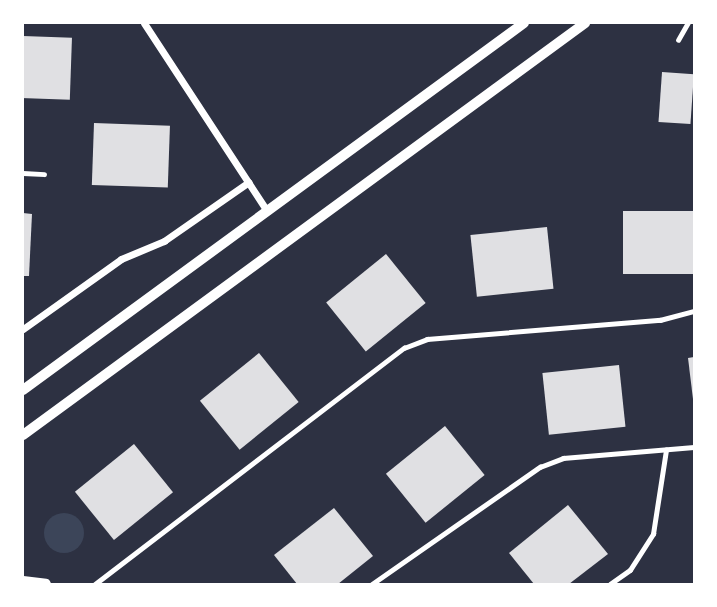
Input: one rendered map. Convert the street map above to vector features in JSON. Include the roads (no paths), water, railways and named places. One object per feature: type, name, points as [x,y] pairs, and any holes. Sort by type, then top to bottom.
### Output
[{"type":"main road","points":[[23,581],[46,584]]},
{"type":"street","points":[[144,23],[268,211]]},
{"type":"street","points":[[23,390],[523,23]]},
{"type":"street","points":[[23,435],[585,23]]},
{"type":"street","points":[[23,328],[121,259],[164,241],[249,182]]},
{"type":"lane","points":[[678,40],[688,23]]},
{"type":"lane","points":[[23,173],[44,174]]},
{"type":"lane","points":[[95,584],[404,348],[427,339],[660,320],[694,311]]},
{"type":"lane","points":[[372,584],[540,467],[563,458],[694,447]]},
{"type":"lane","points":[[610,584],[630,570],[653,534],[666,450]]}]
